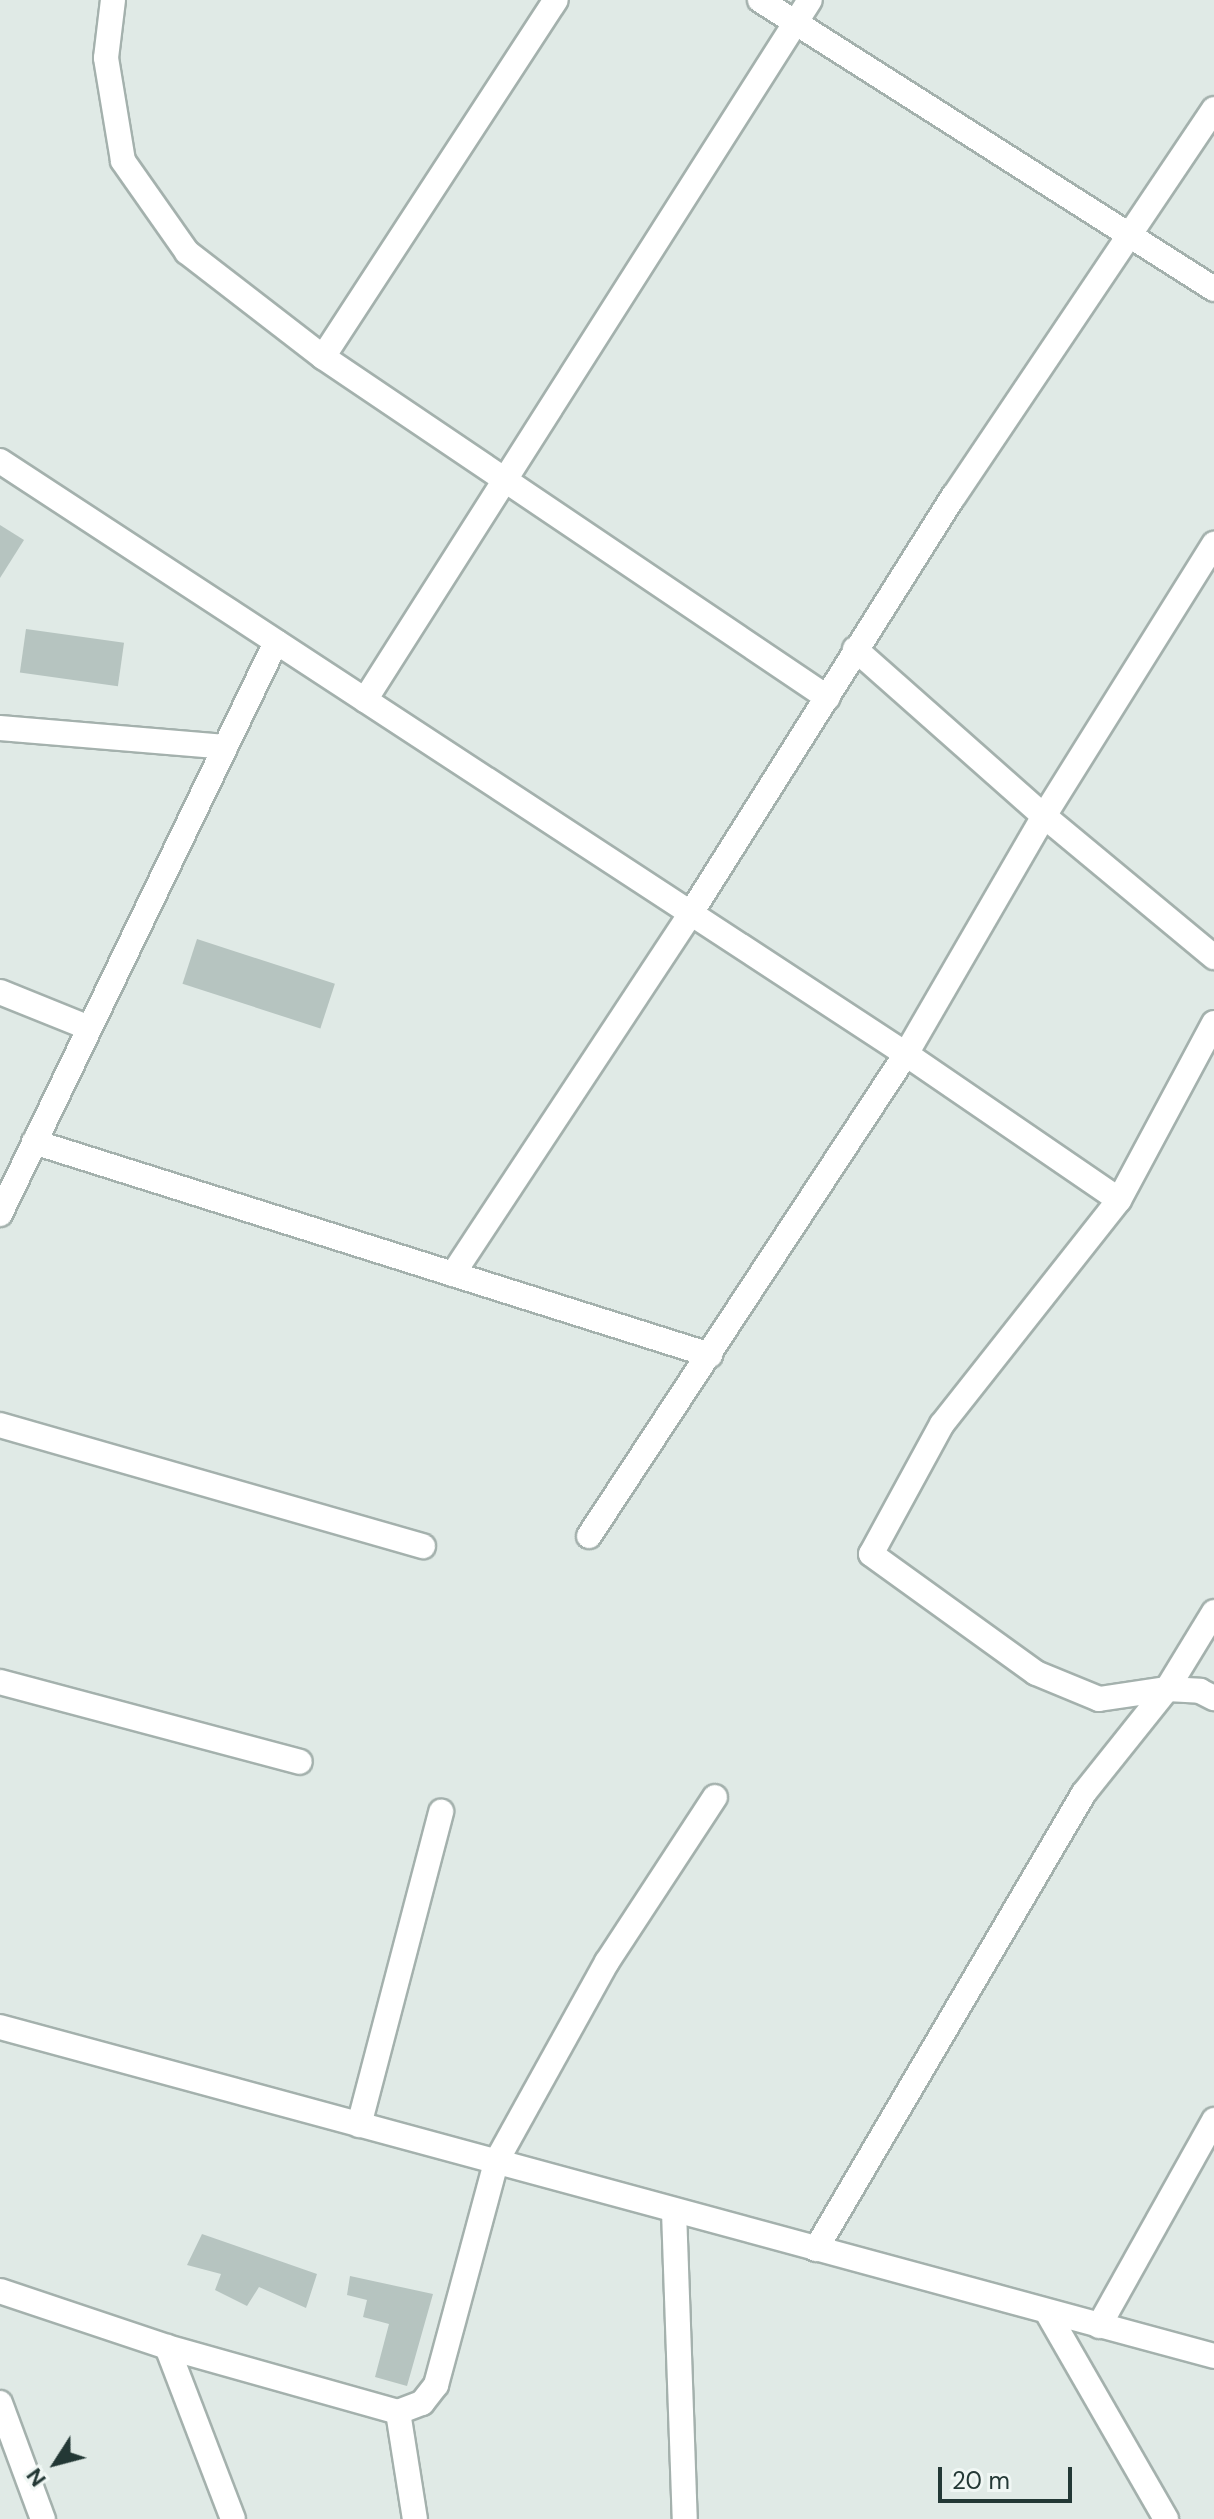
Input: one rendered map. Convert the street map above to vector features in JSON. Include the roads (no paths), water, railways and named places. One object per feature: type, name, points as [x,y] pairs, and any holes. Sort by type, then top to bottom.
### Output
[{"type":"street","points":[[113,0],[106,58],[123,161],[187,252],[323,357],[504,483],[828,698]]},
{"type":"street","points":[[323,357],[556,0]]},
{"type":"street","points":[[760,0],[1214,289]]},
{"type":"street","points":[[365,700],[810,0]]},
{"type":"street","points":[[453,1274],[691,913],[828,698],[855,649],[1214,109]]},
{"type":"street","points":[[0,461],[906,1054],[1119,1200]]},
{"type":"street","points":[[589,1536],[906,1054],[1044,816],[1214,544]]},
{"type":"street","points":[[0,1214],[276,642]]},
{"type":"street","points":[[855,649],[1044,816],[1214,957]]},
{"type":"street","points":[[0,728],[225,747]]},
{"type":"street","points":[[0,992],[89,1028]]},
{"type":"street","points":[[1214,1023],[1119,1200],[942,1424],[871,1554],[1036,1673],[1099,1699],[1167,1689],[1200,1691],[1214,1698]]},
{"type":"street","points":[[34,1142],[710,1355]]},
{"type":"street","points":[[0,1425],[423,1546]]},
{"type":"street","points":[[816,2249],[1084,1793],[1167,1689],[1214,1612]]},
{"type":"street","points":[[0,1682],[300,1762]]},
{"type":"street","points":[[0,2291],[167,2347],[398,2412],[422,2403],[436,2385],[496,2162],[607,1962],[715,1797]]},
{"type":"street","points":[[359,2125],[441,1812]]},
{"type":"street","points":[[2,2032],[1214,2356]]},
{"type":"street","points":[[1099,2326],[1214,2120]]},
{"type":"street","points":[[674,2211],[685,2519]]},
{"type":"street","points":[[1047,2312],[1166,2519]]},
{"type":"street","points":[[167,2347],[233,2519]]},
{"type":"street","points":[[0,2403],[43,2519]]},
{"type":"street","points":[[398,2412],[415,2519]]}]
